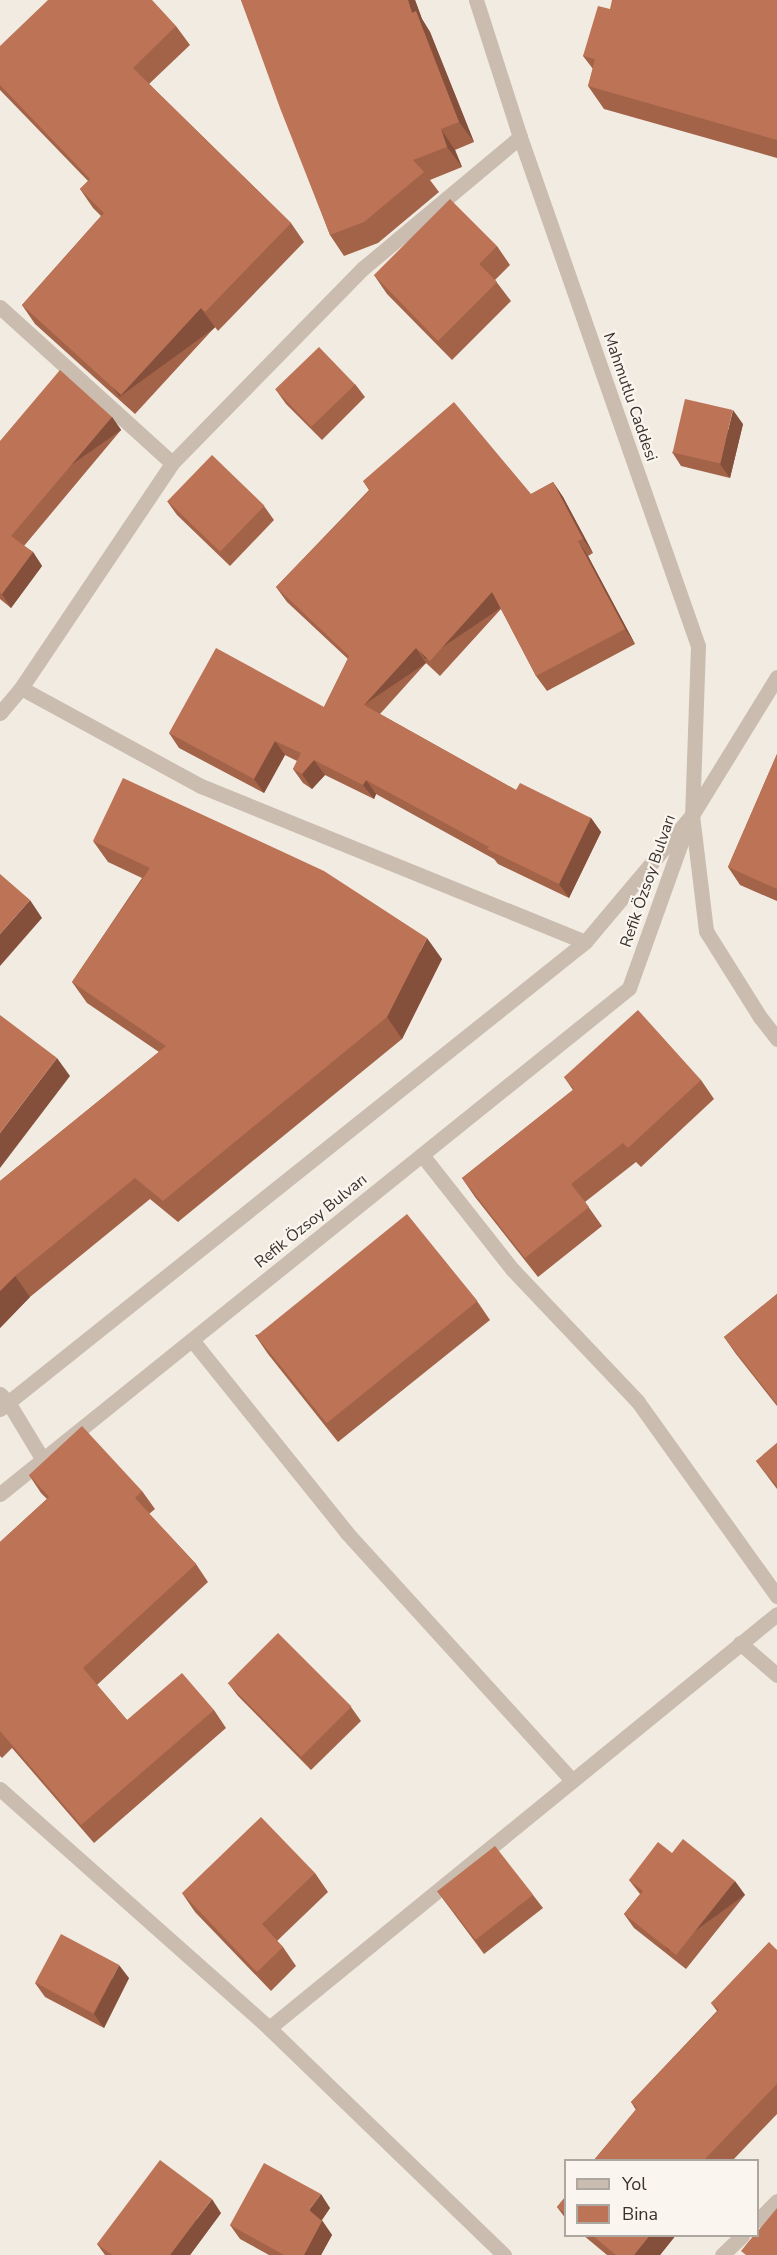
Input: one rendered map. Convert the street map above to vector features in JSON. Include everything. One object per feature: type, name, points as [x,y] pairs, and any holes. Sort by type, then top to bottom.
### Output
[{"type":"street","name":"Mahmutlu Caddesi","points":[[476,0],[520,137],[698,646],[692,814]]},
{"type":"street","points":[[0,713],[21,688],[172,464],[362,269],[520,137]]},
{"type":"street","points":[[0,307],[172,464]]},
{"type":"street","points":[[777,677],[692,814],[706,931],[760,1017],[777,1039]]},
{"type":"street","points":[[21,688],[201,786],[585,942]]},
{"type":"street","name":"Refik Özsoy Bulvarı","points":[[3,1402],[585,942],[692,814]]},
{"type":"street","name":"Refik Özsoy Bulvarı","points":[[0,1494],[629,988],[692,814]]},
{"type":"street","points":[[422,1155],[512,1269],[638,1402],[777,1596]]},
{"type":"street","points":[[192,1340],[347,1533],[572,1780]]},
{"type":"street","points":[[3,1402],[43,1460]]},
{"type":"street","points":[[269,2028],[777,1614]]},
{"type":"street","points":[[740,1643],[777,1675]]},
{"type":"street","points":[[0,1789],[269,2028],[504,2255]]},
{"type":"street","points":[[759,2219],[777,2201]]},
{"type":"street","points":[[722,2255],[740,2237]]},
{"type":"building","points":[[48,0],[152,0],[176,26],[133,68],[291,223],[205,312],[201,308],[121,395],[22,305],[104,213],[80,189],[90,179],[0,85],[0,46]]},
{"type":"building","points":[[241,0],[408,0],[412,13],[416,11],[459,122],[441,129],[447,147],[413,160],[424,172],[364,222],[330,235]]},
{"type":"building","points":[[612,0],[777,0],[777,140],[588,86],[595,59],[583,56],[598,6],[610,9]]},
{"type":"building","points":[[450,199],[497,246],[479,264],[497,282],[438,341],[374,275]]},
{"type":"building","points":[[319,347],[355,384],[311,427],[275,389]]},
{"type":"building","points":[[60,370],[112,417],[11,536],[33,552],[2,594],[0,593],[0,441]]},
{"type":"building","points":[[685,399],[733,410],[720,464],[673,453]]},
{"type":"building","points":[[454,402],[531,494],[553,482],[583,539],[578,541],[625,629],[536,676],[492,592],[430,661],[416,648],[364,705],[516,790],[520,783],[591,818],[559,884],[487,849],[489,847],[366,780],[363,785],[314,760],[302,774],[293,769],[301,753],[275,741],[254,779],[169,733],[216,648],[324,707],[349,656],[276,587],[370,490],[363,481]]},
{"type":"building","points":[[212,455],[265,506],[220,552],[168,501]]},
{"type":"building","points":[[777,754],[777,889],[728,867]]},
{"type":"building","points":[[123,778],[324,871],[427,938],[387,1017],[163,1201],[135,1178],[15,1276],[0,1291],[0,1181],[166,1046],[72,982],[150,868],[93,841]]},
{"type":"building","points":[[0,874],[30,900],[0,934]]},
{"type":"building","points":[[638,1010],[701,1080],[628,1148],[623,1143],[571,1184],[589,1207],[525,1258],[462,1178],[574,1089],[564,1077]]},
{"type":"building","points":[[0,1015],[57,1058],[0,1133]]},
{"type":"building","points":[[407,1214],[477,1301],[327,1423],[256,1336]]},
{"type":"building","points":[[777,1294],[777,1404],[724,1337]]},
{"type":"building","points":[[82,1426],[142,1491],[135,1498],[196,1564],[83,1668],[127,1720],[182,1673],[214,1710],[81,1825],[0,1731],[0,1542],[49,1497],[29,1475]]},
{"type":"building","points":[[777,1443],[777,1486],[756,1461]]},
{"type":"building","points":[[278,1633],[352,1707],[301,1757],[228,1683]]},
{"type":"building","points":[[261,1817],[315,1873],[262,1924],[283,1947],[257,1972],[182,1893]]},
{"type":"building","points":[[683,1839],[735,1881],[676,1955],[624,1914],[643,1891],[629,1880],[658,1842],[672,1853]]},
{"type":"building","points":[[495,1846],[533,1895],[476,1940],[437,1891]]},
{"type":"building","points":[[61,1934],[119,1965],[93,2014],[35,1983]]},
{"type":"building","points":[[769,1942],[777,1950],[777,2084],[705,2159],[595,2159],[637,2108],[631,2102],[719,2010],[711,2003]]},
{"type":"building","points":[[160,2160],[212,2199],[170,2255],[112,2255],[97,2244]]},
{"type":"building","points":[[264,2163],[321,2194],[309,2210],[322,2221],[304,2255],[284,2255],[230,2225]]},
{"type":"building","points":[[564,2198],[564,2212],[557,2207]]},
{"type":"building","points":[[777,2208],[777,2255],[746,2255],[741,2251],[752,2237],[759,2237],[759,2230]]},
{"type":"building","points":[[594,2237],[648,2237],[634,2255],[616,2255]]}]
